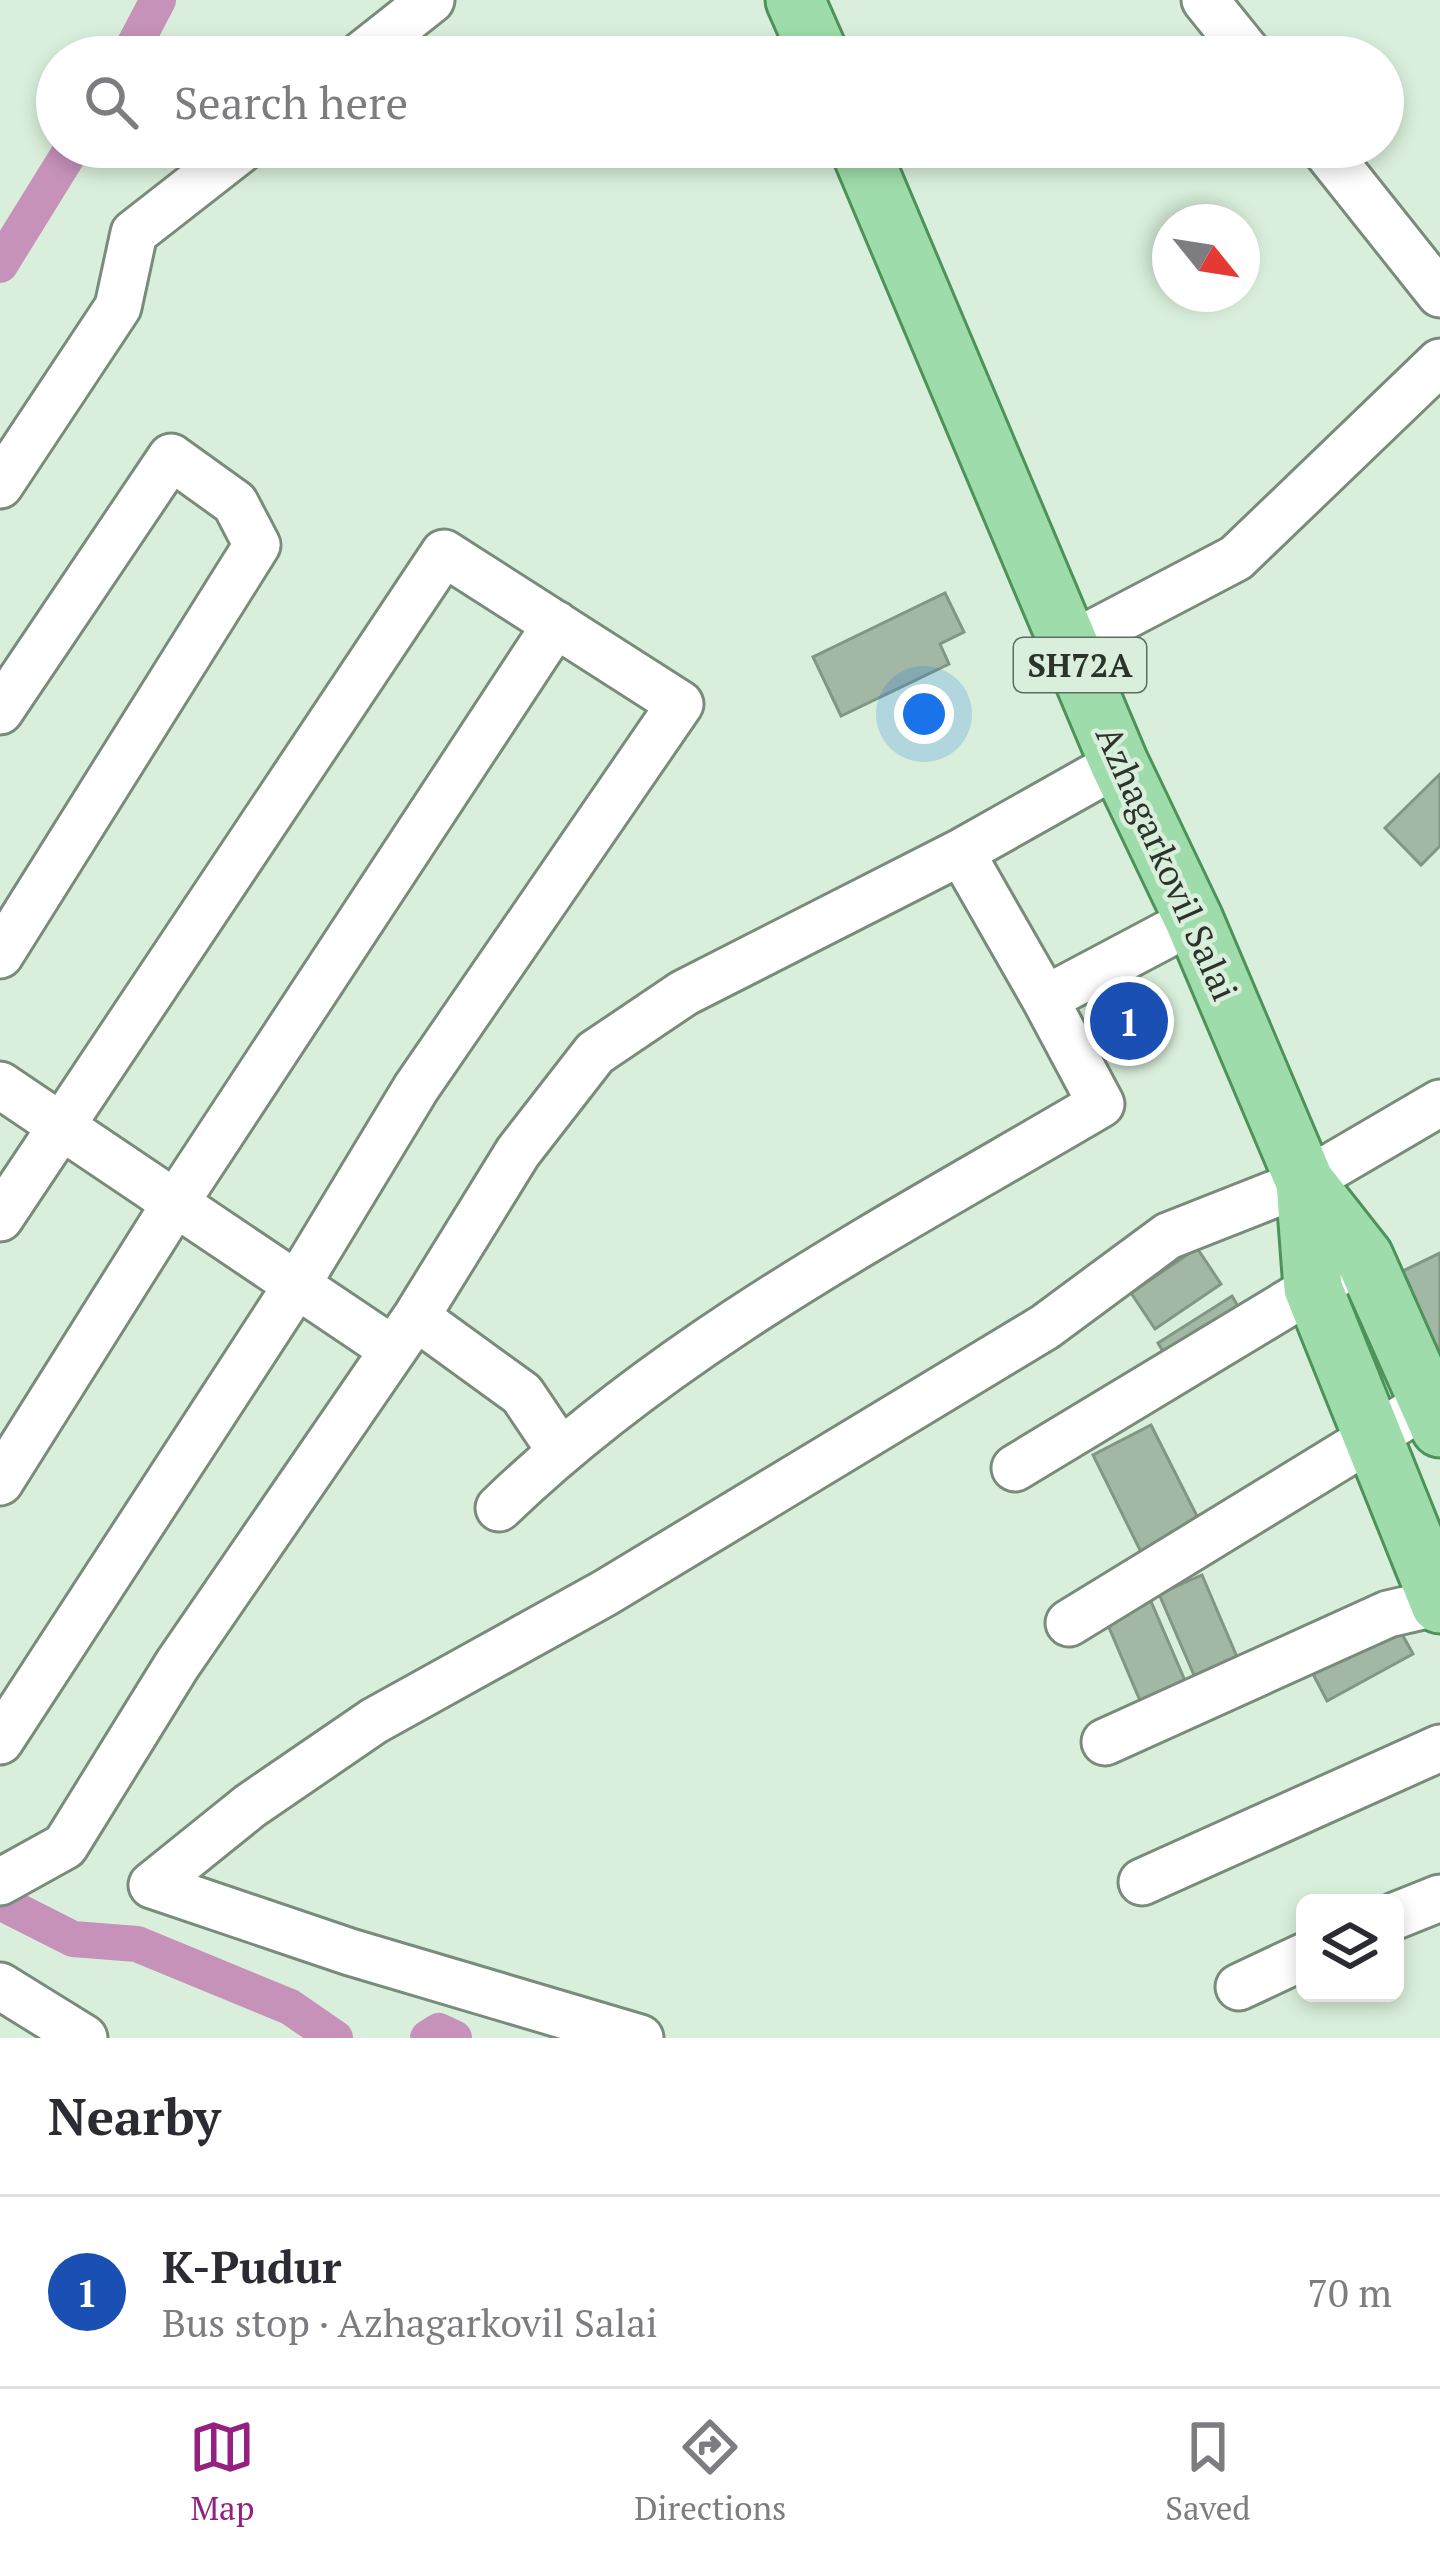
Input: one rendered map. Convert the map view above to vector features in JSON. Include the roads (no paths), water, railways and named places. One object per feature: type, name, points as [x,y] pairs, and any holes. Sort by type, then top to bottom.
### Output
[{"type":"main road","points":[[795,0],[811,36]]},
{"type":"main road","name":"Azhagarkovil Salai","points":[[868,168],[1119,763],[1194,920],[1305,1182],[1364,1257],[1434,1416]]},
{"type":"main road","name":"Azhagarkovil Salai","points":[[1305,1182],[1313,1288],[1440,1603]]},
{"type":"street","points":[[386,36],[431,0]]},
{"type":"street","points":[[1205,0],[1234,36]]},
{"type":"street","points":[[0,485],[118,307],[134,233],[217,168]]},
{"type":"street","points":[[1340,168],[1440,294]]},
{"type":"street","points":[[1072,644],[1236,558],[1440,362]]},
{"type":"street","points":[[0,711],[171,457],[235,503],[257,545],[0,955]]},
{"type":"street","points":[[0,1218],[444,553],[680,704],[416,1088],[298,1283],[0,1741]]},
{"type":"street","points":[[0,1482],[176,1202],[556,624]]},
{"type":"street","points":[[7,1871],[65,1846],[177,1665],[404,1333],[518,1152],[595,1053],[684,993],[961,852],[1119,763]]},
{"type":"street","points":[[499,1508],[560,1449],[772,1298],[1101,1104],[961,852]]},
{"type":"street","points":[[1046,999],[1194,920]]},
{"type":"street","points":[[0,1085],[298,1283],[522,1394],[560,1449]]},
{"type":"street","points":[[640,2038],[350,1952],[152,1885],[250,1806],[374,1721],[605,1593],[1025,1339],[1168,1236],[1305,1182],[1440,1103]]},
{"type":"street","points":[[1015,1468],[1364,1257]]},
{"type":"street","points":[[1069,1623],[1373,1436],[1434,1416]]},
{"type":"street","points":[[1105,1742],[1388,1614],[1440,1603]]},
{"type":"street","points":[[1142,1882],[1440,1748]]},
{"type":"street","points":[[1404,1912],[1440,1898]]},
{"type":"street","points":[[1240,1987],[1296,1959]]},
{"type":"street","points":[[0,1986],[84,2038]]},
{"type":"waterway","points":[[139,36],[158,0]]},
{"type":"waterway","points":[[0,265],[60,168]]},
{"type":"waterway","points":[[0,1902],[73,1939],[137,1944],[290,2007],[335,2038]]},
{"type":"waterway","points":[[428,2038],[439,2031],[454,2038]]},
{"type":"place","name":"K-Pudur","points":[[1129,1021]]}]
